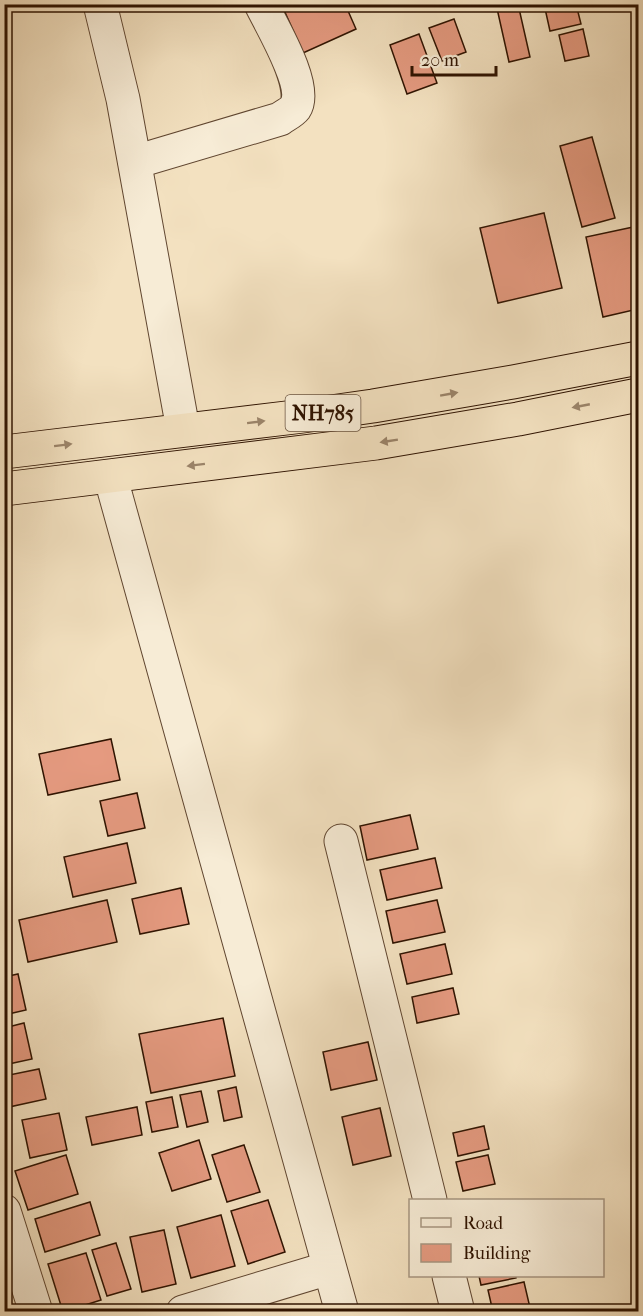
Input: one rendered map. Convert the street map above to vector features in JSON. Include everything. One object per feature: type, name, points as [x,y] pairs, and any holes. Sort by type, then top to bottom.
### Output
[{"type":"highway","name":"NH785","points":[[4,452],[373,406],[639,358]]},
{"type":"highway","name":"NH785","points":[[4,489],[376,443],[518,419],[639,395]]},
{"type":"street","points":[[100,4],[123,99],[181,418]]},
{"type":"street","points":[[135,162],[280,119],[295,108],[299,93],[293,70],[261,4]]},
{"type":"street","points":[[113,486],[342,1311]]},
{"type":"street","points":[[341,841],[430,1199]]},
{"type":"street","points":[[4,1211],[22,1294]]},
{"type":"street","points":[[183,1311],[330,1268]]},
{"type":"street","points":[[450,1277],[458,1311]]},
{"type":"building","points":[[296,4],[345,4],[356,29],[303,53],[284,10]]},
{"type":"building","points":[[496,4],[518,4],[530,57],[509,62]]},
{"type":"building","points":[[544,4],[576,4],[581,24],[550,31]]},
{"type":"building","points":[[454,19],[466,52],[442,61],[429,28]]},
{"type":"building","points":[[583,29],[589,56],[565,61],[559,35]]},
{"type":"building","points":[[419,34],[437,83],[407,94],[390,45]]},
{"type":"building","points":[[592,137],[615,218],[582,227],[560,146]]},
{"type":"building","points":[[544,213],[562,288],[498,303],[480,228]]},
{"type":"building","points":[[638,226],[638,309],[603,317],[586,237]]},
{"type":"building","points":[[111,739],[120,780],[48,795],[39,754]]},
{"type":"building","points":[[137,793],[145,828],[108,836],[100,801]]},
{"type":"building","points":[[410,815],[418,849],[367,860],[360,826]]},
{"type":"building","points":[[127,843],[136,883],[73,897],[64,857]]},
{"type":"building","points":[[435,858],[442,888],[387,900],[380,870]]},
{"type":"building","points":[[181,888],[189,924],[140,934],[132,899]]},
{"type":"building","points":[[107,900],[117,942],[28,962],[19,920]]},
{"type":"building","points":[[437,900],[445,932],[393,943],[386,911]]},
{"type":"building","points":[[445,944],[452,974],[407,984],[400,954]]},
{"type":"building","points":[[18,974],[26,1010],[4,1015],[4,977]]},
{"type":"building","points":[[453,988],[459,1014],[417,1023],[412,997]]},
{"type":"building","points":[[223,1018],[235,1076],[151,1093],[139,1034]]},
{"type":"building","points":[[24,1023],[32,1059],[4,1065],[4,1028]]},
{"type":"building","points":[[368,1042],[377,1080],[331,1090],[323,1052]]},
{"type":"building","points":[[39,1069],[46,1099],[9,1107],[4,1088],[4,1076]]},
{"type":"building","points":[[236,1087],[242,1117],[224,1121],[218,1091]]},
{"type":"building","points":[[201,1091],[208,1122],[187,1127],[180,1095]]},
{"type":"building","points":[[172,1097],[178,1127],[152,1132],[146,1102]]},
{"type":"building","points":[[137,1107],[142,1135],[92,1145],[86,1117]]},
{"type":"building","points":[[380,1108],[391,1156],[353,1165],[342,1117]]},
{"type":"building","points":[[59,1113],[67,1150],[30,1158],[22,1120]]},
{"type":"building","points":[[484,1126],[489,1149],[458,1156],[453,1133]]},
{"type":"building","points":[[199,1140],[211,1179],[172,1191],[159,1153]]},
{"type":"building","points":[[244,1145],[260,1192],[227,1202],[212,1155]]},
{"type":"building","points":[[66,1155],[78,1194],[28,1210],[15,1171]]},
{"type":"building","points":[[488,1155],[495,1184],[463,1191],[456,1162]]},
{"type":"building","points":[[268,1200],[285,1252],[248,1264],[231,1211]]},
{"type":"building","points":[[90,1202],[100,1235],[45,1252],[35,1219]]},
{"type":"building","points":[[221,1215],[235,1266],[191,1278],[177,1227]]},
{"type":"building","points":[[164,1230],[176,1284],[142,1292],[130,1237]]},
{"type":"building","points":[[116,1243],[131,1289],[107,1296],[92,1250]]},
{"type":"building","points":[[86,1253],[101,1300],[63,1312],[48,1264]]},
{"type":"building","points":[[479,1277],[516,1277],[516,1278],[481,1285]]},
{"type":"building","points":[[524,1282],[531,1312],[493,1312],[488,1290]]}]
